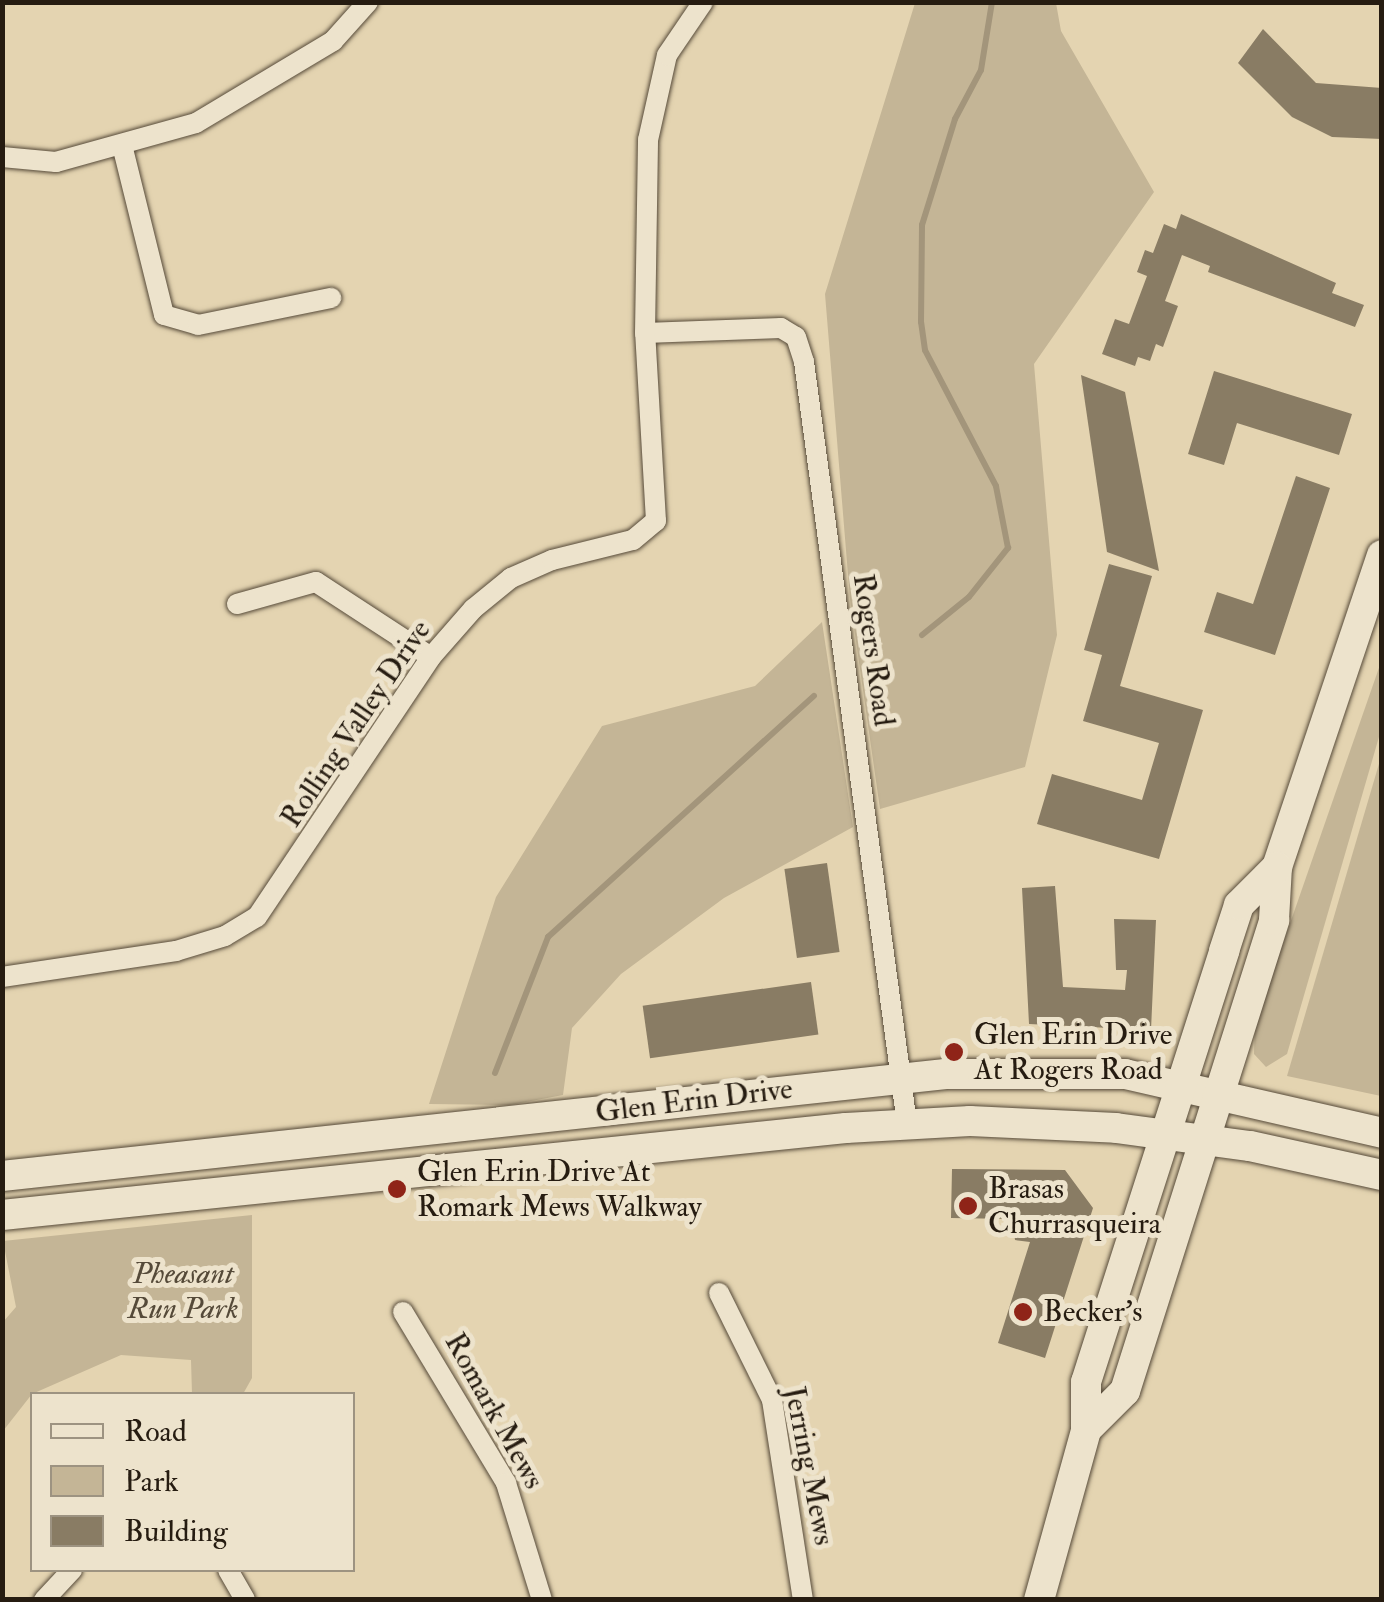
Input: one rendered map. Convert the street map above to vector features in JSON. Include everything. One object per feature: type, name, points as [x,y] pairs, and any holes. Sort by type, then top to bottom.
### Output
[{"type":"street","points":[[2,156],[56,162],[196,124],[333,41],[368,2]]},
{"type":"street","name":"Rolling Valley Drive","points":[[2,977],[176,950],[225,936],[257,917],[431,657],[473,609],[511,578],[552,560],[633,540],[656,521],[645,333],[652,103],[667,55],[703,2]]},
{"type":"street","points":[[122,145],[164,315],[198,325],[331,298]]},
{"type":"street","name":"Rogers Road","points":[[645,333],[780,328],[796,337],[800,349],[907,1124]]},
{"type":"street","points":[[1086,1430],[1125,1391],[1274,920],[1278,868],[1382,555]]},
{"type":"street","points":[[237,604],[316,582],[431,657]]},
{"type":"street","points":[[1039,1600],[1086,1430],[1086,1382],[1165,1135],[1240,906],[1278,868]]},
{"type":"street","name":"Glen Erin Drive","points":[[2,1176],[900,1076],[1125,1074],[1382,1133]]},
{"type":"street","name":"Glen Erin Drive","points":[[2,1215],[907,1124],[1046,1123],[1165,1135],[1382,1176]]},
{"type":"street","name":"Jerring Mews","points":[[719,1293],[772,1400],[802,1600]]},
{"type":"street","name":"Romark Mews","points":[[403,1312],[506,1483],[542,1600]]},
{"type":"street","points":[[44,1600],[70,1572]]},
{"type":"street","points":[[229,1572],[245,1600]]},
{"type":"green space","points":[[915,3],[1056,3],[1061,31],[1154,192],[1034,364],[1057,635],[1025,767],[880,809],[850,599],[825,294]]},
{"type":"green space","points":[[822,622],[853,827],[724,898],[621,974],[572,1028],[563,1095],[510,1105],[429,1104],[496,897],[602,726],[755,686]]},
{"type":"green space","points":[[1381,662],[1381,730],[1287,1054],[1266,1067],[1254,1054],[1255,1024]]},
{"type":"green space","points":[[1381,757],[1381,1096],[1287,1076]]},
{"type":"green space","name":"Pheasant Run Park","points":[[252,1215],[252,1378],[244,1392],[192,1392],[191,1360],[121,1355],[30,1392],[3,1431],[3,1322],[16,1307],[3,1241]]},
{"type":"building","points":[[1263,29],[1316,83],[1382,88],[1382,139],[1332,137],[1292,117],[1238,63]]},
{"type":"building","points":[[1181,214],[1336,283],[1332,293],[1364,305],[1355,327],[1208,272],[1210,266],[1182,255],[1165,301],[1178,306],[1163,347],[1156,344],[1150,361],[1138,357],[1135,366],[1102,354],[1115,319],[1129,324],[1147,276],[1137,272],[1145,250],[1153,253],[1164,224],[1176,229]]},
{"type":"building","points":[[1214,371],[1352,414],[1339,455],[1237,423],[1224,465],[1188,454]]},
{"type":"building","points":[[1081,375],[1125,392],[1159,571],[1107,552]]},
{"type":"building","points":[[1296,476],[1330,488],[1275,655],[1204,632],[1217,592],[1253,604]]},
{"type":"building","points":[[1109,564],[1152,576],[1120,686],[1203,710],[1159,859],[1037,824],[1052,774],[1142,800],[1159,743],[1083,721],[1102,655],[1084,650]]},
{"type":"building","points":[[827,863],[840,952],[797,958],[784,869]]},
{"type":"building","points":[[1055,886],[1063,987],[1125,990],[1127,970],[1116,970],[1114,919],[1156,920],[1151,1030],[1029,1024],[1022,888]]},
{"type":"building","points":[[811,982],[818,1034],[650,1058],[643,1006]]},
{"type":"building","points":[[952,1169],[1065,1170],[1093,1208],[1045,1358],[998,1343],[1030,1242],[1015,1240],[1012,1219],[951,1218]]},
{"type":"waterway","points":[[922,635],[969,597],[1008,548],[996,486],[925,350],[921,322],[922,225],[955,119],[981,70],[992,2]]},
{"type":"waterway","points":[[495,1073],[548,937],[814,696]]},
{"type":"place","name":"Glen Erin Drive At Rogers Road","points":[[954,1052]]},
{"type":"place","name":"Glen Erin Drive At Romark Mews Walkway","points":[[397,1189]]},
{"type":"place","name":"Brasas Churrasqueira","points":[[968,1206]]},
{"type":"place","name":"Becker's","points":[[1023,1312]]}]
